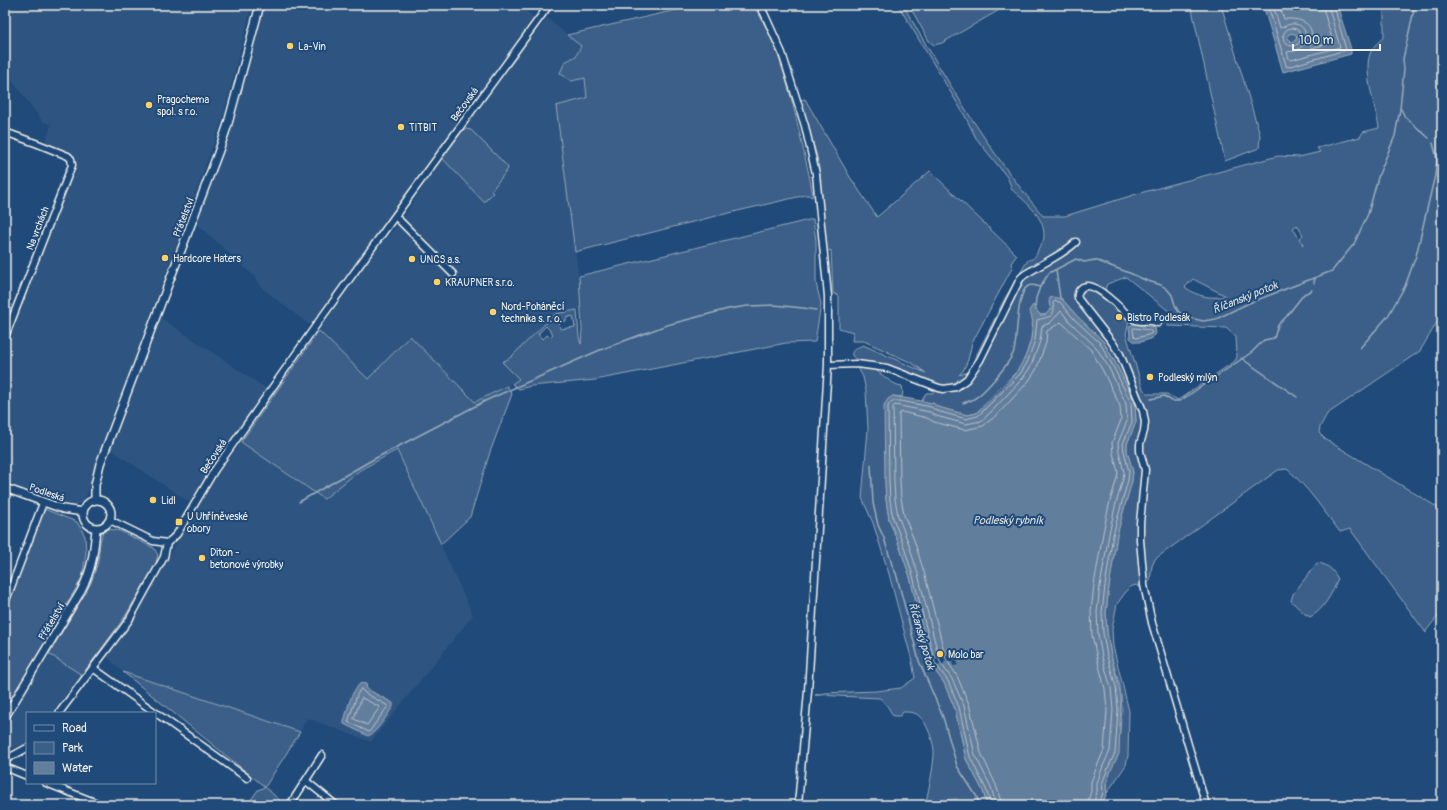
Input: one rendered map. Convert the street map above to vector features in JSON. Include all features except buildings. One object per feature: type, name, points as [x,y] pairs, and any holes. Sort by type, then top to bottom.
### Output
[{"type":"main road","name":"Přátelství","points":[[95,500],[96,476],[100,464],[227,127],[260,5]]},
{"type":"main road","name":"Podleská","points":[[5,488],[43,502],[83,512]]},
{"type":"main road","points":[[95,500],[108,506],[111,512],[110,520],[106,525],[96,528],[92,527],[86,522],[83,512],[89,503],[95,500]]},
{"type":"main road","name":"Přátelství","points":[[5,717],[88,578],[93,563],[96,528]]},
{"type":"street","name":"Bečovská","points":[[59,712],[129,620],[164,557],[167,543],[177,534],[214,471],[395,216],[549,5]]},
{"type":"street","points":[[759,5],[782,53],[805,126],[816,174],[828,296],[828,365],[808,690],[798,805]]},
{"type":"street","name":"Na vrchách","points":[[5,132],[68,156],[71,159],[72,165],[5,338]]},
{"type":"street","points":[[395,216],[453,274]]},
{"type":"street","points":[[828,365],[857,364],[887,368],[938,388],[944,389],[956,387],[967,379],[980,360],[1020,279],[1025,274],[1071,247],[1076,242]]},
{"type":"street","points":[[1158,323],[1152,320],[1136,321],[1107,296],[1094,288],[1087,286],[1083,287],[1078,292],[1077,297],[1120,354],[1143,411],[1145,422],[1140,451],[1145,470],[1140,523],[1140,540],[1144,585],[1152,623],[1206,805]]},
{"type":"street","points":[[5,603],[43,502]]},
{"type":"street","points":[[110,520],[153,541],[167,543]]},
{"type":"street","points":[[93,668],[155,712]]},
{"type":"street","points":[[156,713],[247,778]]},
{"type":"street","points":[[5,760],[26,749]]},
{"type":"street","points":[[290,805],[322,755]]},
{"type":"street","points":[[5,767],[26,776]]},
{"type":"street","points":[[306,780],[336,805]]},
{"type":"street","points":[[49,784],[102,805]]},
{"type":"shaded area","points":[[5,5],[252,5],[222,121],[101,449],[86,497],[81,503],[72,505],[5,482],[5,351],[77,159],[45,144],[51,125],[42,121],[5,71]]},
{"type":"shaded area","points":[[264,5],[519,5],[534,18],[312,324],[308,324],[263,289],[256,278],[197,224],[230,130]]},
{"type":"shaded area","points":[[547,18],[581,46],[576,56],[565,62],[571,81],[585,78],[587,98],[556,107],[579,278],[581,308],[555,314],[510,358],[502,362],[519,380],[475,402],[410,336],[368,379],[319,331],[357,273],[403,218],[433,171]]},
{"type":"shaded area","points":[[161,318],[267,389],[189,502],[110,449]]},
{"type":"shaded area","points":[[241,442],[324,499],[360,470],[397,450],[473,615],[371,742],[307,718],[300,732],[123,672],[107,657],[131,625],[207,489]]},
{"type":"shaded area","points":[[49,654],[82,675],[53,712],[26,712],[26,743],[5,751],[5,727],[10,715]]},
{"type":"green space","points":[[698,5],[753,5],[770,36],[783,70],[793,105],[813,196],[811,197],[806,195],[712,217],[575,252],[556,106],[587,98],[585,78],[571,81],[560,73],[565,62],[576,56],[581,46],[567,35]]},
{"type":"green space","points":[[898,5],[903,5],[968,114],[1023,192],[1043,216],[1065,216],[1140,193],[1278,156],[1299,157],[1320,152],[1317,148],[1360,137],[1363,132],[1379,128],[1369,81],[1368,62],[1372,49],[1384,37],[1384,10],[1387,5],[1442,5],[1442,314],[1420,351],[1327,414],[1320,427],[1319,433],[1325,439],[1442,510],[1442,611],[1426,633],[1350,529],[1340,532],[1295,476],[1287,469],[1278,470],[1155,559],[1152,566],[1150,581],[1140,588],[1137,585],[1132,586],[1117,604],[1112,629],[1113,646],[1129,711],[1128,756],[1126,765],[1107,793],[1106,786],[1119,741],[1122,710],[1120,686],[1111,655],[1107,632],[1106,613],[1117,535],[1132,481],[1133,472],[1127,451],[1127,444],[1136,422],[1135,402],[1103,341],[1060,298],[1049,302],[1051,309],[1045,315],[1040,315],[1033,306],[1029,311],[1033,318],[1031,339],[1024,361],[1017,371],[976,413],[967,415],[938,407],[933,403],[926,403],[922,401],[926,393],[934,393],[935,385],[896,368],[883,364],[861,361],[853,357],[853,351],[863,345],[926,373],[912,363],[864,341],[852,341],[853,332],[839,328],[839,296],[833,293],[831,250],[826,252],[817,156],[799,100],[805,99],[850,177],[877,217],[930,171],[1017,255],[1011,263],[1012,268],[972,343],[968,360],[963,371],[959,375],[968,372],[1005,298],[1028,260],[1036,256],[1043,242],[1044,236],[1041,222],[1033,210],[1011,189],[1007,177],[976,138],[965,116]],"holes":[[[1297,225],[1303,235],[1300,238],[1303,245],[1293,228]],[[1126,277],[1170,312],[1171,316],[1164,321],[1168,326],[1226,328],[1236,337],[1237,357],[1235,361],[1178,400],[1167,394],[1148,394],[1143,389],[1126,334],[1129,320],[1121,305],[1105,289],[1107,284]],[[1193,279],[1226,296],[1215,297],[1199,295],[1185,287]]]},
{"type":"green space","points":[[909,5],[1008,5],[942,43],[934,45],[929,41]]},
{"type":"green space","points":[[1191,5],[1221,5],[1260,135],[1259,148],[1225,161]]},
{"type":"green space","points":[[1291,33],[1297,36],[1296,40],[1293,42],[1289,40],[1287,35]]},
{"type":"green space","points":[[463,130],[471,130],[507,166],[508,169],[491,191],[493,193],[484,202],[442,158]]},
{"type":"green space","points":[[813,219],[816,241],[816,283],[821,304],[815,342],[786,343],[595,380],[531,386],[519,389],[512,384],[519,379],[502,362],[510,358],[555,314],[577,310],[581,344],[582,330],[579,276]],"holes":[[[573,316],[575,327],[560,329],[559,322],[566,321],[566,318]],[[546,326],[553,334],[550,337],[547,335],[543,339],[538,334]]]},
{"type":"green space","points":[[319,331],[368,379],[410,336],[475,402],[507,386],[512,394],[490,452],[470,517],[441,544],[397,450],[360,470],[324,499],[241,442]]},
{"type":"green space","points":[[857,366],[870,367],[890,381],[902,386],[902,397],[893,396],[885,482],[889,519],[910,577],[931,665],[944,683],[955,709],[966,759],[983,791],[987,805],[966,805],[957,799],[926,802],[933,767],[934,751],[932,740],[927,728],[918,715],[903,712],[900,716],[893,716],[888,707],[880,698],[815,695],[824,693],[876,691],[901,688],[915,678],[912,661],[889,574],[873,523],[862,498],[868,429],[866,391],[863,377]]},
{"type":"green space","points":[[44,509],[77,522],[85,536],[86,553],[82,578],[5,711],[5,612]]},
{"type":"green space","points":[[109,529],[120,531],[154,548],[158,555],[155,566],[124,618],[82,675],[49,654],[91,583],[98,562],[100,542],[103,532]]},
{"type":"green space","points":[[1317,563],[1330,568],[1338,579],[1323,606],[1310,617],[1291,601],[1293,594]]},
{"type":"green space","points":[[123,672],[300,732],[265,787]]},
{"type":"green space","points":[[265,787],[285,805],[247,805],[258,790]]},
{"type":"water","points":[[1263,5],[1337,5],[1351,49],[1351,54],[1283,72]],"holes":[[[1291,33],[1297,36],[1296,40],[1293,42],[1289,40],[1287,36]]]},
{"type":"water","name":"Podleský rybník","points":[[1053,297],[1062,299],[1103,341],[1135,402],[1136,422],[1127,444],[1127,451],[1133,472],[1132,481],[1117,535],[1106,613],[1107,632],[1111,655],[1121,696],[1119,754],[1111,770],[1106,786],[1107,793],[1102,805],[987,805],[983,791],[966,759],[955,709],[944,683],[931,665],[910,577],[889,519],[885,482],[884,405],[888,399],[893,396],[933,403],[938,407],[967,415],[977,413],[1004,387],[1020,367],[1026,356],[1030,344],[1033,323],[1029,311],[1033,305],[1040,315],[1045,315],[1051,309],[1049,302],[1050,298]]},
{"type":"water","points":[[1134,324],[1155,327],[1156,333],[1153,337],[1147,340],[1135,342],[1130,338],[1129,326]]},
{"type":"water","points":[[361,683],[366,684],[367,689],[393,703],[393,707],[382,723],[368,736],[344,724],[352,695],[357,686]]},
{"type":"pier","points":[[943,654],[944,656],[953,655],[954,660],[957,660],[958,665],[953,666],[952,661],[944,662],[944,664],[931,665],[931,660],[937,659],[937,655]]},
{"type":"waterway","name":"Říčanský potok","points":[[963,403],[972,400],[983,392],[1012,356],[1015,344],[1019,306],[1024,290],[1030,285],[1040,287],[1049,273],[1076,259],[1084,262],[1095,260],[1161,285],[1172,295],[1178,311],[1186,317],[1203,321],[1216,319],[1249,303],[1332,271],[1354,244],[1368,214],[1379,174],[1395,136],[1400,109],[1404,69],[1403,59],[1415,5]]},
{"type":"waterway","points":[[1401,109],[1405,117],[1429,138]]},
{"type":"waterway","points":[[1360,348],[1388,316],[1405,286],[1416,256],[1435,175],[1437,159],[1433,143]]},
{"type":"waterway","points":[[1056,270],[1060,298]]},
{"type":"waterway","name":"Říčanský potok","points":[[1314,283],[1315,278]]},
{"type":"waterway","points":[[1035,310],[1036,298],[1040,287]]},
{"type":"waterway","points":[[1151,399],[1164,396],[1172,401],[1180,401],[1252,352],[1264,340],[1274,338],[1278,325],[1304,294],[1312,290]]},
{"type":"waterway","points":[[299,502],[372,460],[487,400],[600,350],[667,325],[728,309],[748,306],[774,305],[816,310]]},
{"type":"waterway","points":[[1241,358],[1297,397]]},
{"type":"waterway","name":"Říčanský potok","points":[[871,465],[873,503],[878,525],[896,573],[919,661],[943,717],[957,766],[977,797],[979,805]]},
{"type":"place","name":"La-Vin","points":[[290,46]]},
{"type":"place","name":"Pragochema spol. s r.o.","points":[[149,105]]},
{"type":"place","name":"TITBIT","points":[[401,127]]},
{"type":"place","name":"Hardcore Haters","points":[[165,258]]},
{"type":"place","name":"UNCS a.s.","points":[[412,259]]},
{"type":"place","name":"KRAUPNER s.r.o.","points":[[437,282]]},
{"type":"place","name":"Nord-Poháněcí technika s. r. o.","points":[[493,312]]},
{"type":"place","name":"Bistro Podlesák","points":[[1119,317]]},
{"type":"place","name":"Podleský mlýn","points":[[1150,377]]},
{"type":"place","name":"Lidl","points":[[153,500]]},
{"type":"place","name":"U Uhříněveské obory","points":[[179,522]]},
{"type":"place","name":"Diton - betonové výrobky","points":[[202,558]]},
{"type":"place","name":"Molo bar","points":[[940,654]]}]
